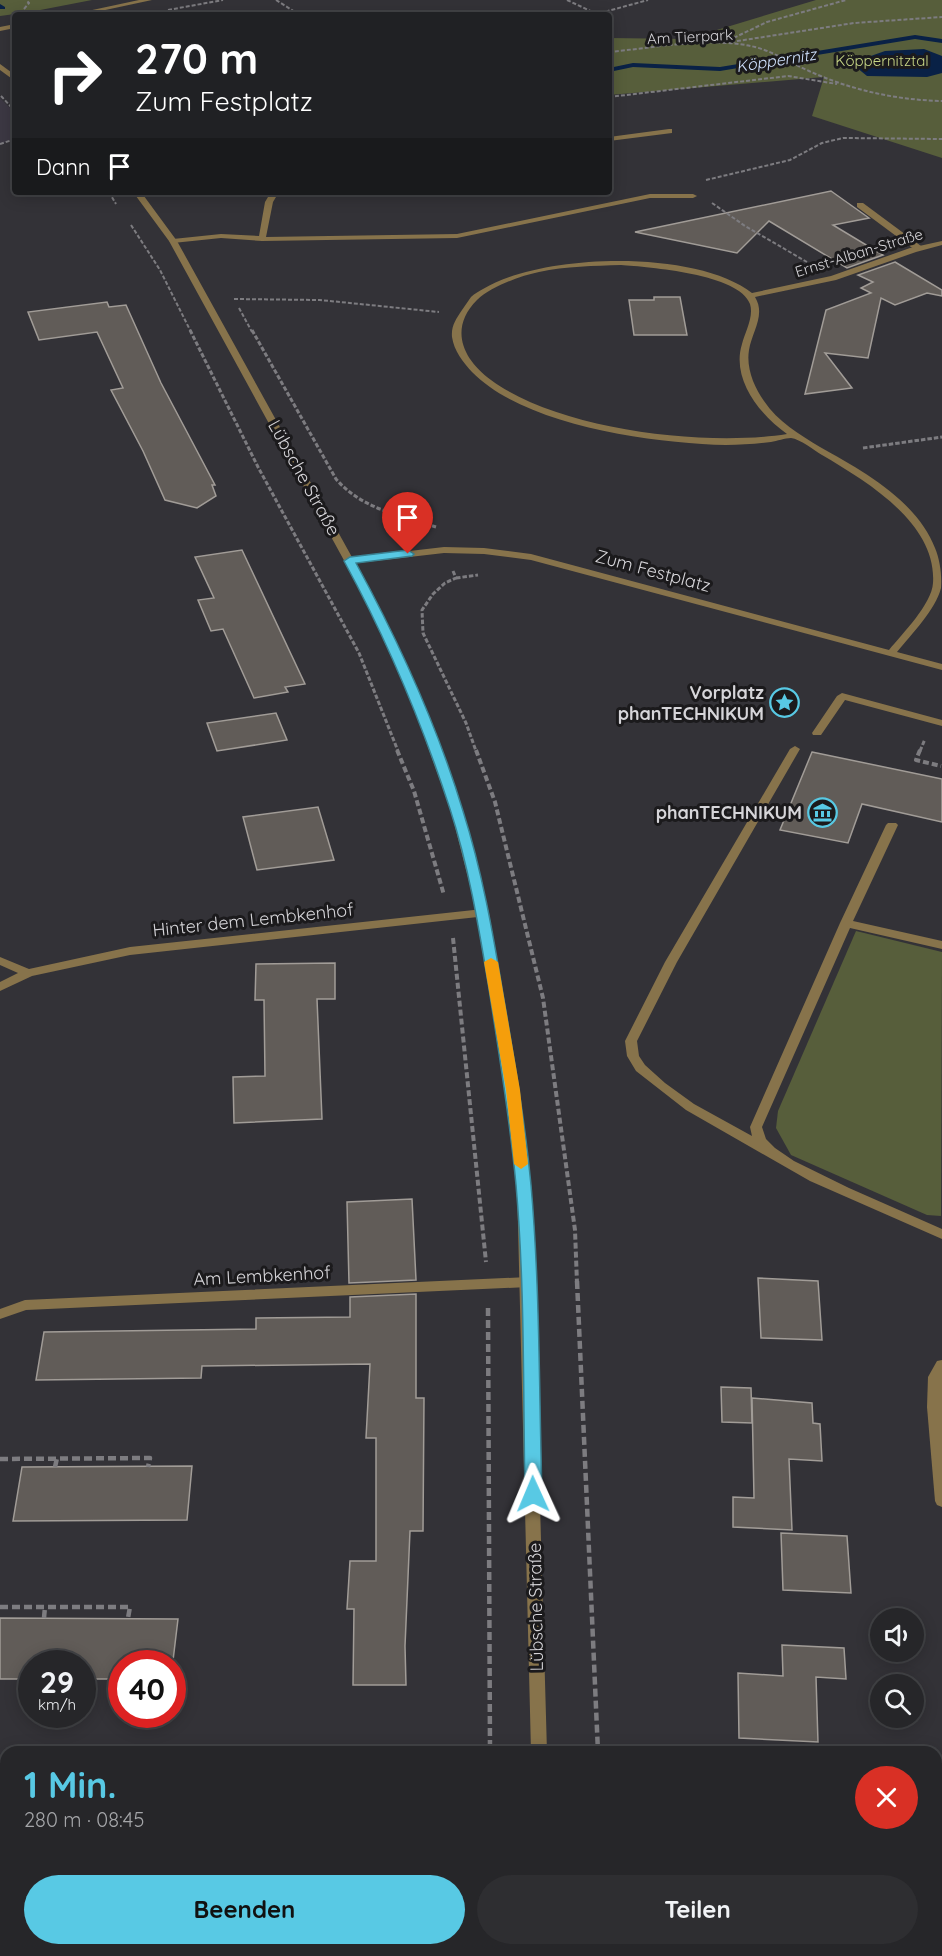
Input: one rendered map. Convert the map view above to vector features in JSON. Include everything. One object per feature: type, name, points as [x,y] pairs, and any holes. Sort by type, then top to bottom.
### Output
[{"type":"street","points":[[87,12],[149,0]]},
{"type":"street","points":[[0,66],[12,76]]},
{"type":"street","points":[[612,139],[669,131]]},
{"type":"street","name":"Lübsche Straße","points":[[139,195],[172,241],[374,606],[412,689],[457,811],[483,913],[513,1090],[524,1186],[539,1746]]},
{"type":"street","points":[[262,239],[268,202],[274,195]]},
{"type":"street","points":[[172,241],[221,236],[262,239],[457,236],[650,196],[693,196]]},
{"type":"street","points":[[861,205],[918,248]]},
{"type":"street","name":"Ernst-Alban-Straße","points":[[749,296],[833,278],[918,248],[942,243]]},
{"type":"street","points":[[795,435],[759,441],[726,442],[664,437],[609,428],[525,403],[504,393],[471,367],[458,345],[456,329],[464,308],[476,297],[509,279],[546,268],[641,262],[697,272],[738,288],[749,296],[754,303],[755,313],[744,351],[746,376],[767,412],[795,435],[901,500],[926,525],[938,547],[940,569],[938,586],[920,616],[892,652]]},
{"type":"street","name":"Zum Festplatz","points":[[350,561],[444,550],[484,551],[531,557],[942,667]]},
{"type":"street","points":[[817,733],[842,696],[942,723]]},
{"type":"street","points":[[795,749],[671,963],[631,1041],[633,1056],[640,1068],[690,1107],[799,1170],[942,1234]]},
{"type":"street","points":[[774,1154],[760,1141],[756,1127],[892,825]]},
{"type":"street","name":"Hinter dem Lembkenhof","points":[[0,987],[28,973],[130,951],[483,913]]},
{"type":"street","points":[[846,923],[942,945]]},
{"type":"street","points":[[0,961],[28,973]]},
{"type":"street","name":"Am Lembkenhof","points":[[0,1314],[25,1305],[528,1282]]},
{"type":"street","points":[[942,1365],[935,1377],[934,1407],[942,1501]]},
{"type":"path","points":[[276,0],[295,12]]},
{"type":"path","points":[[567,0],[593,12]]},
{"type":"path","points":[[604,12],[648,0]]},
{"type":"path","points":[[721,44],[745,30],[796,12],[846,0]]},
{"type":"path","points":[[721,44],[854,23],[942,17]]},
{"type":"path","name":"Am Tierpark","points":[[612,52],[721,44],[747,45],[779,54],[787,60],[844,85],[918,101],[942,101]]},
{"type":"path","points":[[612,98],[788,76],[844,85]]},
{"type":"path","points":[[0,95],[12,108]]},
{"type":"path","points":[[833,278],[745,226],[715,205],[693,196],[698,182],[790,160],[822,143],[843,138],[942,139]]},
{"type":"path","points":[[442,528],[366,504],[349,494],[336,479],[234,299],[320,300],[461,315]]},
{"type":"path","points":[[826,453],[942,437]]},
{"type":"path","points":[[55,1467],[57,1458]]},
{"type":"path","points":[[0,1459],[150,1458],[148,1467]]},
{"type":"path","points":[[0,1607],[130,1607],[128,1618]]},
{"type":"path","points":[[44,1618],[45,1607]]},
{"type":"shaded area","points":[[0,98],[12,110],[12,140],[0,144]]},
{"type":"green space","points":[[0,0],[92,0],[30,12],[12,12],[12,14],[0,16]]},
{"type":"green space","name":"Köppernitztal","points":[[816,0],[942,0],[942,158],[812,116],[824,77],[612,95],[612,38],[687,39]]},
{"type":"green space","points":[[856,931],[942,952],[941,1216],[927,1215],[791,1155],[776,1128],[778,1111]]},
{"type":"water","points":[[924,49],[942,56],[942,73],[927,77],[867,76],[851,63],[885,51]]},
{"type":"building","points":[[831,191],[869,218],[833,225],[883,255],[847,268],[769,221],[737,253],[635,232]]},
{"type":"building","points":[[895,262],[942,290],[942,296],[927,293],[895,305],[881,298],[868,358],[825,353],[852,388],[805,394],[826,310],[871,293],[861,288],[873,282],[858,275]]},
{"type":"building","points":[[654,297],[680,297],[687,335],[634,335],[629,300],[654,300]]},
{"type":"building","points":[[107,302],[109,307],[126,305],[161,383],[215,485],[212,485],[216,496],[197,508],[165,500],[143,451],[111,390],[123,388],[97,332],[39,340],[28,312]]},
{"type":"building","points":[[242,550],[305,684],[285,687],[288,692],[254,698],[223,629],[211,631],[198,600],[214,598],[195,557]]},
{"type":"building","points":[[276,713],[287,740],[217,751],[207,723]]},
{"type":"building","name":"phanTECHNIKUM","points":[[812,752],[942,779],[942,822],[862,804],[848,843],[780,830]]},
{"type":"building","points":[[318,807],[334,860],[257,870],[243,817]]},
{"type":"building","points":[[335,963],[335,999],[317,999],[322,1119],[234,1123],[233,1077],[265,1076],[264,1000],[255,1000],[256,964]]},
{"type":"building","points":[[412,1199],[416,1280],[349,1283],[347,1202]]},
{"type":"building","points":[[758,1278],[818,1281],[822,1340],[761,1338]]},
{"type":"building","points":[[416,1294],[416,1398],[424,1398],[423,1531],[410,1531],[405,1646],[406,1685],[353,1685],[354,1609],[347,1609],[350,1561],[376,1561],[376,1438],[366,1438],[370,1364],[202,1366],[201,1378],[36,1380],[44,1332],[256,1329],[256,1318],[350,1317],[350,1297]]},
{"type":"building","points":[[721,1387],[751,1388],[752,1423],[722,1422]]},
{"type":"building","points":[[752,1398],[812,1403],[813,1423],[820,1424],[822,1461],[789,1459],[792,1530],[733,1527],[733,1497],[754,1498]]},
{"type":"building","points":[[192,1466],[187,1520],[13,1521],[22,1467]]},
{"type":"building","points":[[781,1533],[847,1536],[851,1593],[783,1590]]},
{"type":"building","points":[[0,1618],[178,1619],[174,1650],[108,1650],[108,1679],[96,1679],[96,1650],[18,1650],[18,1679],[0,1679]]},
{"type":"building","points":[[782,1645],[844,1648],[846,1679],[816,1677],[818,1742],[739,1738],[738,1673],[783,1676]]},
{"type":"waterway","name":"Köppernitz","points":[[612,69],[633,65],[720,69],[915,37],[942,41]]},
{"type":"slow traffic","points":[[491,962],[513,1090],[521,1164]]},
{"type":"place","name":"Vorplatz phanTECHNIKUM","points":[[785,703]]},
{"type":"place","name":"phanTECHNIKUM","points":[[823,813]]},
{"type":"route","points":[[408,554],[350,561],[374,606],[412,689],[457,811],[483,913],[513,1090],[524,1186],[533,1494]]}]
